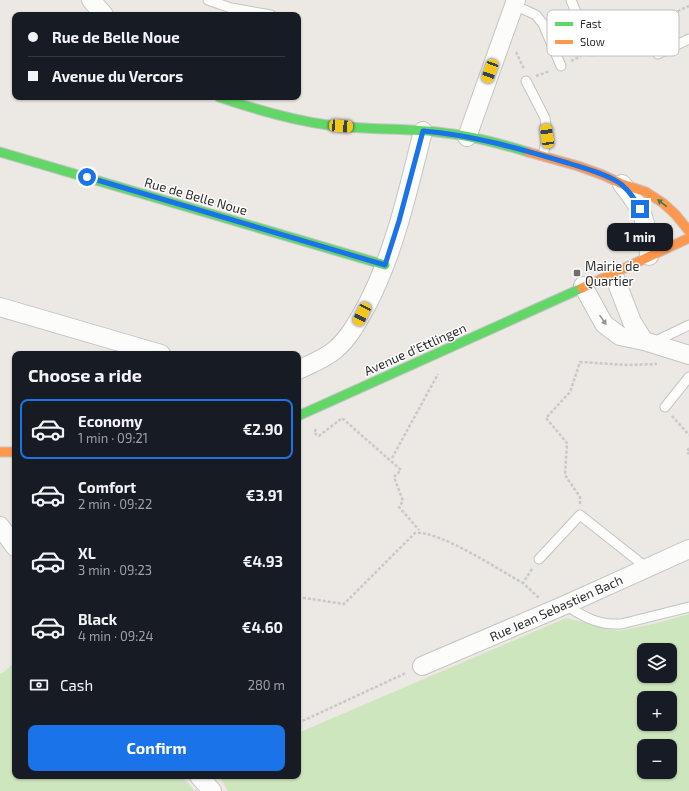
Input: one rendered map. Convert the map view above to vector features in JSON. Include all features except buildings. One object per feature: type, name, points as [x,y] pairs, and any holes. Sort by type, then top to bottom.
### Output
[{"type":"street","points":[[91,0],[101,12]]},
{"type":"street","points":[[467,137],[515,3]]},
{"type":"street","points":[[228,100],[254,109],[328,125],[423,131],[467,137],[516,148],[603,175],[622,184],[646,192],[663,203],[675,214],[689,231]]},
{"type":"street","points":[[301,369],[325,357],[344,341],[358,321],[377,286],[399,221],[423,131]]},
{"type":"street","name":"Rue de Belle Noue","points":[[0,152],[385,265]]},
{"type":"street","points":[[622,184],[636,202],[644,216],[649,242],[649,256]]},
{"type":"street","name":"Avenue d'Ettlingen","points":[[301,415],[543,306],[689,238]]},
{"type":"street","points":[[613,273],[632,322],[647,343]]},
{"type":"street","points":[[584,286],[604,324],[620,336],[689,355]]},
{"type":"street","points":[[0,306],[151,351]]},
{"type":"street","points":[[0,452],[12,452]]},
{"type":"street","points":[[0,526],[12,543]]},
{"type":"street","name":"Rue Jean Sebastien Bach","points":[[422,666],[558,608],[689,548]]},
{"type":"street","points":[[202,779],[212,791]]},
{"type":"lane","points":[[208,0],[231,8],[254,12]]},
{"type":"lane","points":[[571,0],[575,10]]},
{"type":"lane","points":[[515,3],[536,15],[544,24],[547,31]]},
{"type":"lane","points":[[679,44],[689,39]]},
{"type":"lane","points":[[557,56],[561,66]]},
{"type":"lane","points":[[526,81],[545,118],[547,136],[543,156]]},
{"type":"lane","points":[[647,343],[689,325]]},
{"type":"lane","points":[[665,407],[689,377]]},
{"type":"lane","points":[[539,559],[580,515],[647,568]]},
{"type":"lane","points":[[558,608],[600,623],[621,624],[689,607]]},
{"type":"path","points":[[679,11],[689,6]]},
{"type":"path","points":[[500,46],[516,52],[527,75],[526,81]]},
{"type":"path","points":[[392,458],[453,346]]},
{"type":"path","points":[[580,515],[580,498],[565,475],[567,443],[546,418],[570,392],[580,362],[627,365],[660,364]]},
{"type":"path","points":[[324,404],[314,433],[319,436],[342,418],[401,470],[394,477],[403,501],[399,507],[419,530]]},
{"type":"path","points":[[665,407],[689,435]]},
{"type":"path","points":[[689,448],[687,452],[689,454]]},
{"type":"path","points":[[301,597],[344,604],[415,533],[422,532],[451,542],[523,583],[558,608]]},
{"type":"path","points":[[523,583],[539,559]]},
{"type":"path","points":[[301,722],[422,666]]},
{"type":"green space","points":[[689,614],[689,791],[228,791],[221,779],[301,779],[301,732],[566,618],[619,631]]},
{"type":"green space","points":[[12,665],[12,779],[184,779],[195,791],[0,791],[0,674]]},
{"type":"traffic: fast","points":[[228,100],[273,114],[314,123],[355,128],[448,133],[483,140],[528,152]]},
{"type":"traffic: fast","points":[[0,152],[385,265]]},
{"type":"traffic: fast","points":[[301,415],[582,288]]},
{"type":"traffic: slow","points":[[528,152],[578,166],[646,192],[663,203],[675,214],[689,231]]},
{"type":"traffic: slow","points":[[582,288],[689,238]]},
{"type":"traffic: slow","points":[[0,452],[12,452]]},
{"type":"place","name":"Mairie de Quartier","points":[[577,273]]},
{"type":"route","points":[[87,177],[385,265],[399,221],[423,131],[467,137],[516,148],[578,166],[622,184],[640,209]]}]
